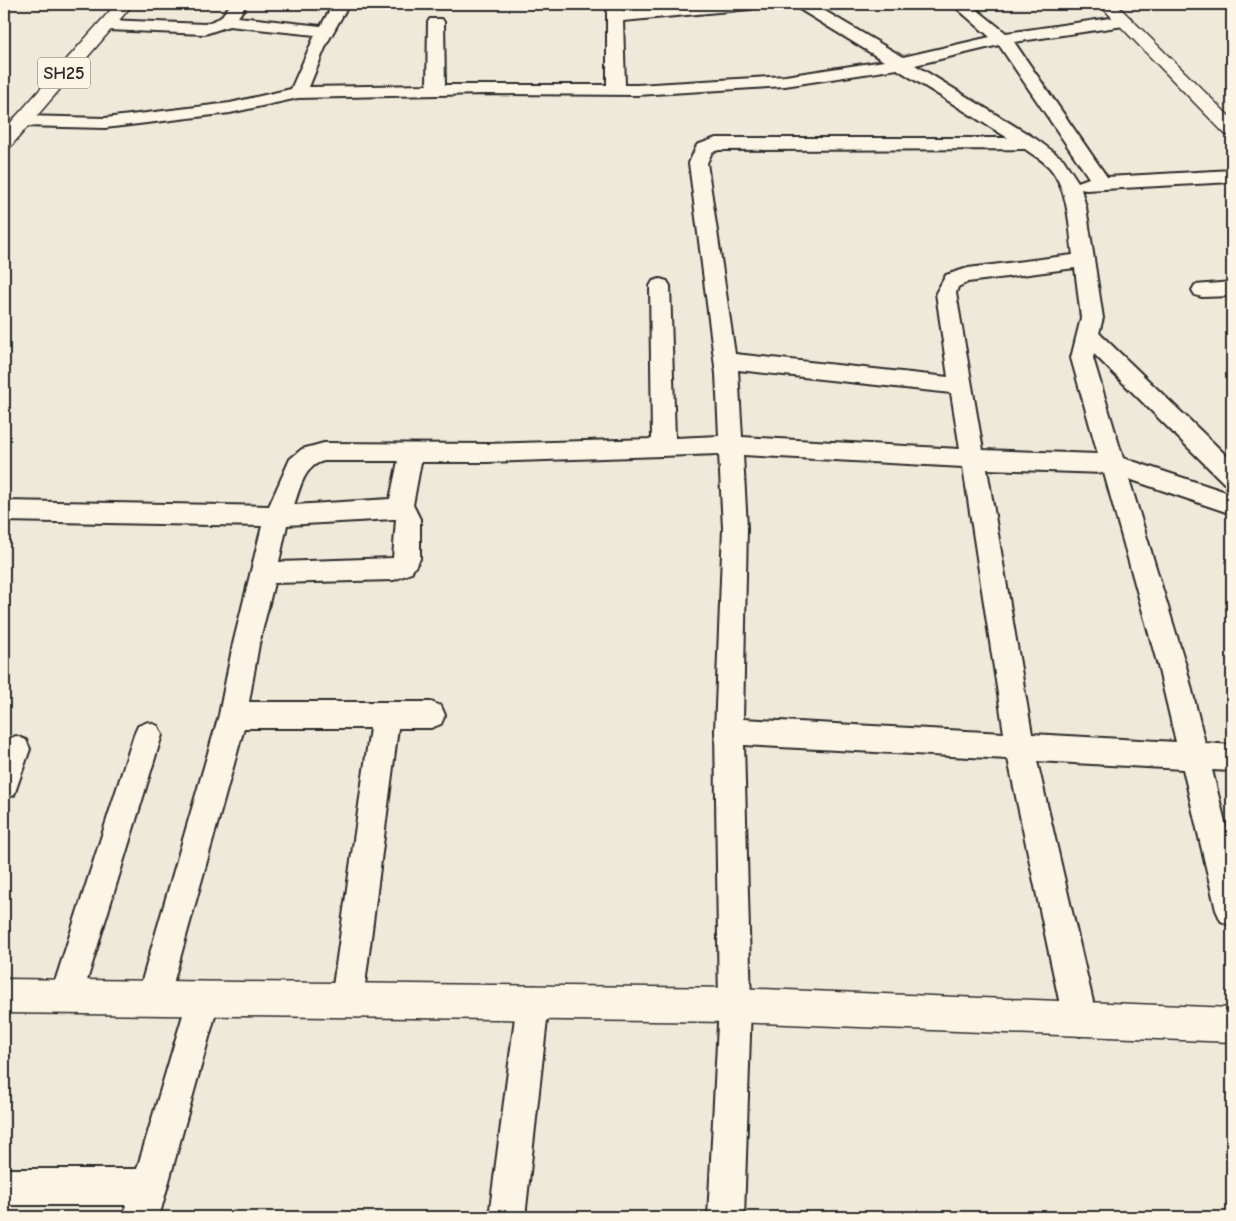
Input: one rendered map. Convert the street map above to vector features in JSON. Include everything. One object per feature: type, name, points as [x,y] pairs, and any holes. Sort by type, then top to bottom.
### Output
[{"type":"street","name":"SH25","points":[[4,142],[125,4]]},
{"type":"street","points":[[107,25],[205,29],[222,25],[228,21],[239,4]]},
{"type":"street","points":[[298,93],[318,43],[341,4]]},
{"type":"street","points":[[616,90],[615,11],[750,4]]},
{"type":"street","points":[[960,4],[1003,39],[1102,183]]},
{"type":"street","points":[[1106,4],[1232,130]]},
{"type":"street","points":[[809,5],[1029,143],[1056,163],[1070,184],[1076,207],[1092,318],[1082,358],[1172,666],[1232,910]]},
{"type":"street","points":[[228,21],[326,31]]},
{"type":"street","points":[[22,121],[105,123],[230,108],[298,93],[436,90],[616,90],[785,81],[901,63],[1003,39],[1124,21]]},
{"type":"street","points":[[436,22],[436,90]]},
{"type":"street","points":[[726,1217],[735,1004],[729,731],[735,528],[727,374],[698,163],[704,149],[716,144],[1029,143]]},
{"type":"street","points":[[1070,184],[1232,176]]},
{"type":"street","points":[[1080,1019],[1020,747],[946,293],[948,284],[957,278],[968,275],[1084,260]]},
{"type":"street","points":[[660,286],[664,447]]},
{"type":"street","points":[[1202,290],[1232,289]]},
{"type":"street","points":[[1088,335],[1232,476]]},
{"type":"street","points":[[724,361],[961,386]]},
{"type":"street","points":[[153,998],[233,715],[246,644],[277,516],[298,465],[310,456],[324,452],[487,453],[731,445],[972,459],[1113,464],[1232,504]]},
{"type":"street","points":[[400,511],[411,453]]},
{"type":"street","points":[[4,511],[277,516],[393,509],[405,512],[408,519],[407,559],[402,566],[394,569],[263,573]]},
{"type":"street","points":[[233,715],[431,715]]},
{"type":"street","points":[[347,1000],[386,715]]},
{"type":"street","points":[[729,731],[1232,758]]},
{"type":"street","points":[[66,997],[148,735]]},
{"type":"street","points":[[4,784],[16,749]]},
{"type":"street","points":[[4,996],[735,1004],[1232,1025]]},
{"type":"street","points":[[4,1187],[145,1202],[204,998]]},
{"type":"street","points":[[508,1217],[533,1002]]}]
